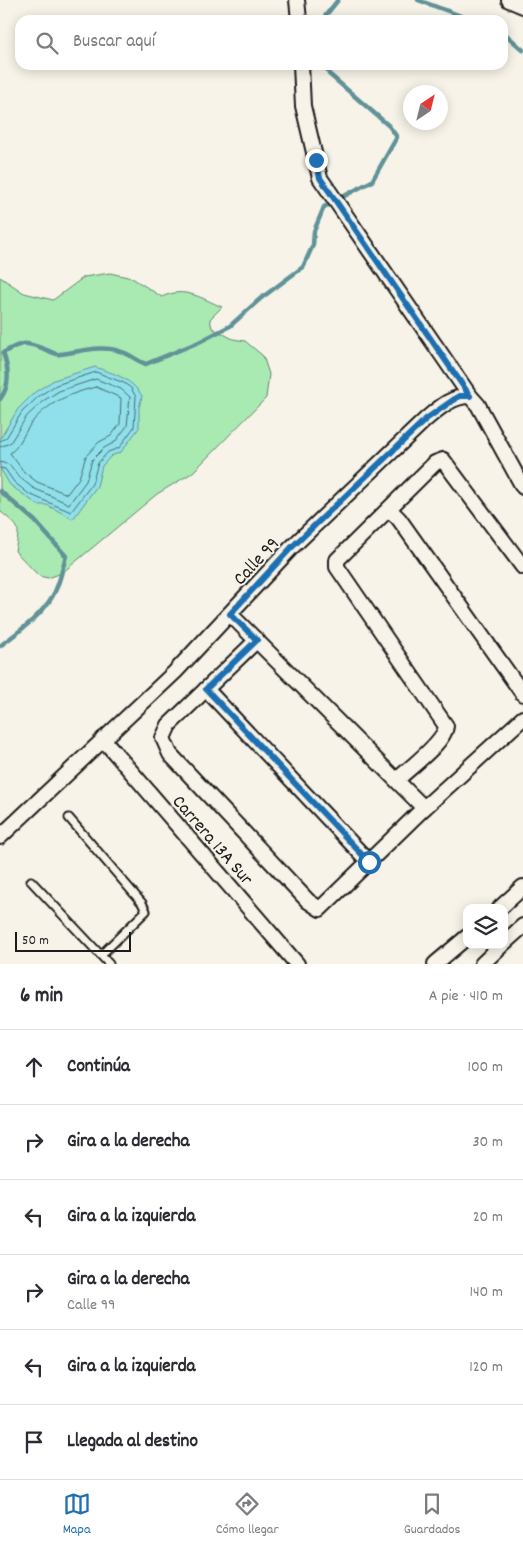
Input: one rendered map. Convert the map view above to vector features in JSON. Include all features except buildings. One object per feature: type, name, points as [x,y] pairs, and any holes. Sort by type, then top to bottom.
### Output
[{"type":"street","points":[[509,0],[523,6]]},
{"type":"street","points":[[298,1],[299,15]]},
{"type":"street","points":[[301,70],[303,106],[320,178],[478,405],[523,487]]},
{"type":"street","name":"Calle 99","points":[[0,837],[175,672],[291,548],[426,419],[459,396],[470,396]]},
{"type":"street","points":[[397,780],[439,742],[446,733],[446,726],[336,567],[337,560],[435,463],[443,460],[523,567]]},
{"type":"street","points":[[389,509],[399,519],[523,694]]},
{"type":"street","points":[[230,614],[424,808]]},
{"type":"street","points":[[257,640],[169,725],[163,738],[170,754],[292,885],[313,906],[320,909],[424,808],[523,718]]},
{"type":"street","points":[[206,689],[369,862]]},
{"type":"street","name":"Carrera 13A Sur","points":[[103,739],[297,964]]},
{"type":"street","points":[[504,904],[523,887]]},
{"type":"street","points":[[508,940],[523,926]]},
{"type":"street","points":[[435,964],[463,940]]},
{"type":"street","points":[[482,964],[498,949]]},
{"type":"lane","points":[[69,818],[142,903],[146,911],[101,955]]},
{"type":"lane","points":[[31,881],[109,964]]},
{"type":"green space","points":[[110,273],[132,278],[162,297],[178,293],[192,294],[222,307],[210,319],[212,328],[233,339],[245,341],[263,356],[269,374],[266,398],[192,473],[157,494],[62,573],[48,578],[39,576],[15,551],[18,536],[17,528],[0,511],[0,277],[24,293],[53,300],[84,277]]},
{"type":"water","points":[[95,367],[122,377],[138,390],[142,396],[139,408],[139,428],[121,452],[111,456],[102,466],[97,486],[73,519],[47,505],[38,505],[10,485],[0,468],[0,439],[18,409],[35,392],[54,380]]},
{"type":"waterway","points":[[326,15],[338,0]]},
{"type":"waterway","points":[[418,0],[458,15]]},
{"type":"waterway","points":[[508,36],[523,50]]},
{"type":"waterway","points":[[0,399],[4,394],[8,377],[3,353],[16,346],[30,344],[58,354],[91,349],[115,350],[146,364],[199,342],[230,326],[260,299],[303,267],[313,245],[314,231],[324,207],[372,181],[397,137],[389,126],[329,74],[328,70]]},
{"type":"waterway","points":[[0,491],[35,521],[66,556],[61,577],[47,604],[28,624],[0,646]]},
{"type":"route","points":[[316,160],[320,178],[470,396],[459,396],[426,419],[291,548],[230,614],[257,640],[206,689],[369,862]]}]
